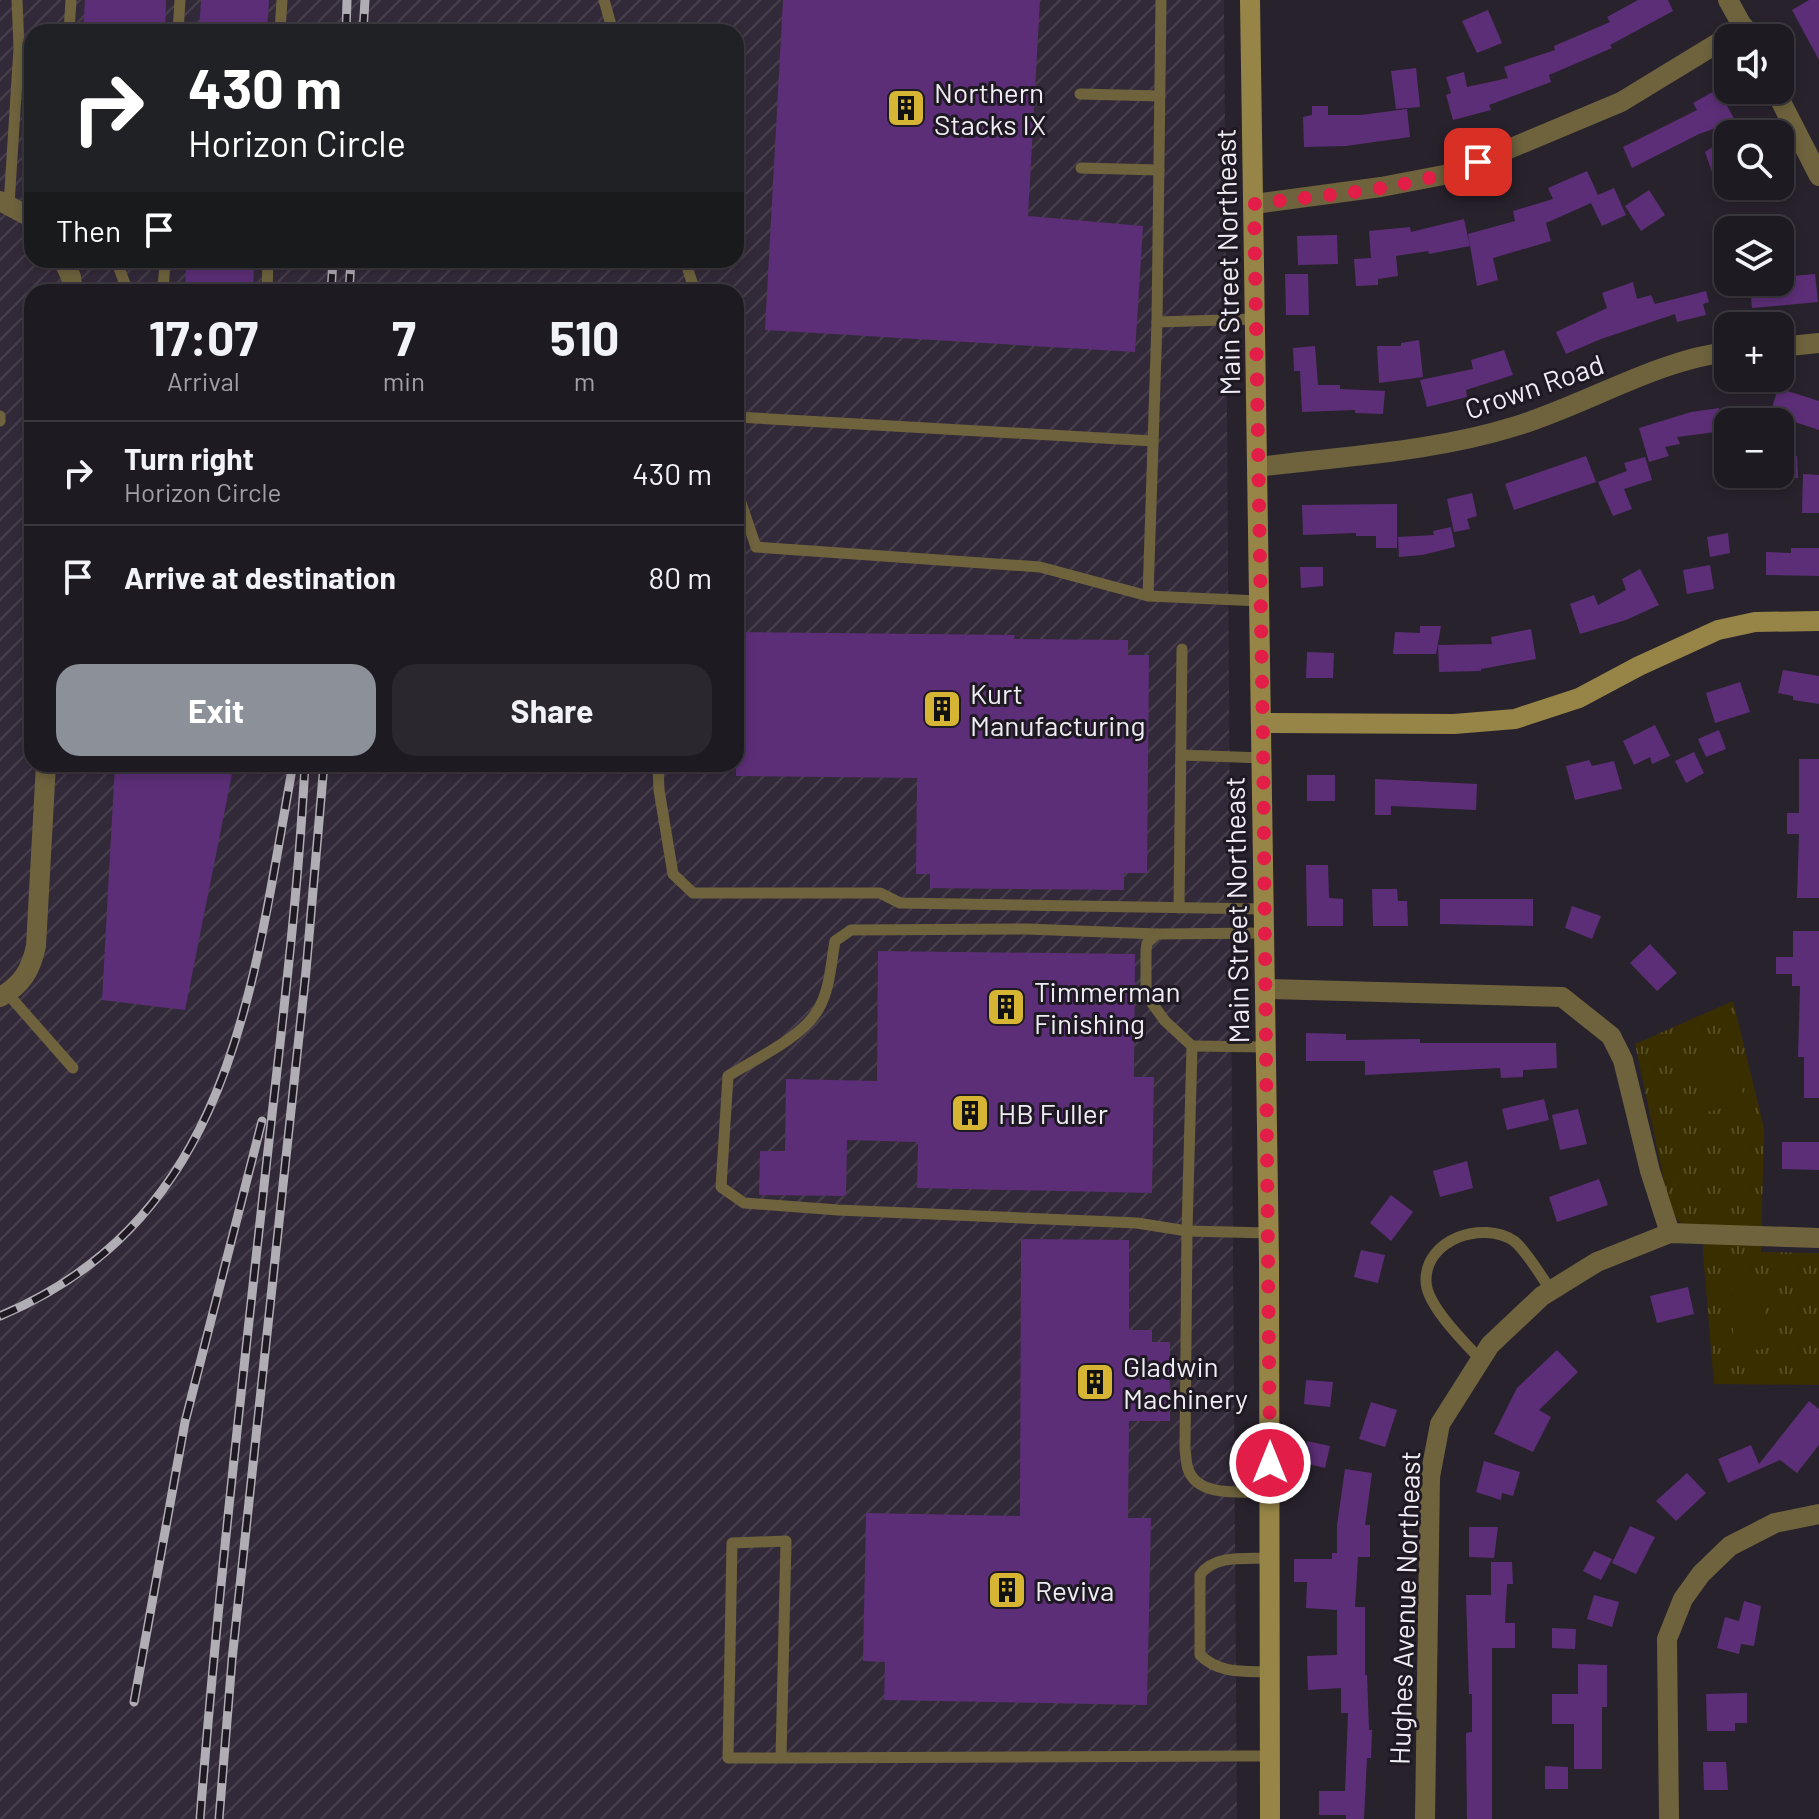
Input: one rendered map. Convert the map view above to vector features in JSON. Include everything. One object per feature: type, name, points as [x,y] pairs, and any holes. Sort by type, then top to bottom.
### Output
[{"type":"street","name":"Main Street Northeast","points":[[1250,0],[1269,1233],[1270,1819]]},
{"type":"street","points":[[1728,0],[1742,24]]},
{"type":"street","points":[[1254,204],[1381,187],[1449,174],[1621,102],[1714,50]]},
{"type":"street","points":[[1782,104],[1819,176]]},
{"type":"street","points":[[5,203],[24,214]]},
{"type":"street","points":[[1794,346],[1819,343]]},
{"type":"street","name":"Crown Road","points":[[1258,467],[1465,441],[1519,426],[1659,371],[1714,356]]},
{"type":"street","points":[[1262,723],[1454,724],[1515,719],[1579,698],[1718,630],[1755,622],[1819,621]]},
{"type":"street","points":[[4,995],[24,978],[32,966],[36,946],[46,772]]},
{"type":"street","points":[[1266,989],[1562,997],[1611,1036],[1623,1060],[1650,1171],[1670,1233]]},
{"type":"street","name":"Hughes Avenue Northeast","points":[[1425,1819],[1430,1477],[1440,1424],[1490,1345],[1551,1290],[1597,1262],[1670,1233],[1819,1238]]},
{"type":"street","points":[[1669,1819],[1667,1639],[1683,1599],[1701,1574],[1730,1546],[1775,1523],[1819,1514]]},
{"type":"lane","points":[[5,203],[19,48],[17,0]]},
{"type":"lane","points":[[70,24],[71,0]]},
{"type":"lane","points":[[178,24],[180,0]]},
{"type":"lane","points":[[280,24],[282,0]]},
{"type":"lane","points":[[604,0],[611,24]]},
{"type":"lane","points":[[1148,596],[1157,322],[1161,0]]},
{"type":"lane","points":[[1080,94],[1160,96]]},
{"type":"lane","points":[[1081,168],[1159,170]]},
{"type":"lane","points":[[1157,322],[1256,319]]},
{"type":"lane","points":[[744,417],[1153,441]]},
{"type":"lane","points":[[744,512],[756,547],[1040,567],[1148,596],[1260,601]]},
{"type":"lane","points":[[1179,908],[1182,649]]},
{"type":"lane","points":[[1181,755],[1263,758]]},
{"type":"lane","points":[[658,772],[673,874],[693,893],[880,893],[900,903],[1264,909]]},
{"type":"lane","points":[[1265,933],[851,930],[835,941],[829,979],[819,1009],[801,1030],[728,1076],[721,1187],[744,1203],[1137,1223],[1187,1231],[1269,1233]]},
{"type":"lane","points":[[1157,934],[1147,943],[1146,995],[1165,1021],[1192,1046],[1266,1047]]},
{"type":"lane","points":[[4,995],[73,1068]]},
{"type":"lane","points":[[1192,1046],[1187,1231],[1185,1449],[1188,1470],[1198,1483],[1219,1491],[1270,1492]]},
{"type":"lane","points":[[1481,1360],[1445,1322],[1438,1309],[1425,1283],[1430,1258],[1459,1235],[1488,1231],[1516,1242],[1551,1290]]},
{"type":"lane","points":[[781,1758],[786,1541],[732,1543],[728,1758],[781,1758],[1270,1756]]},
{"type":"lane","points":[[1270,1558],[1217,1562],[1200,1575],[1200,1655],[1208,1663],[1227,1670],[1270,1672]]},
{"type":"shaded area","points":[[0,0],[1224,0],[1237,1819],[0,1819]]},
{"type":"green space","points":[[1733,1001],[1764,1128],[1761,1252],[1819,1253],[1819,1385],[1714,1384],[1703,1253],[1704,1227],[1688,1229],[1671,1214],[1635,1044]]},
{"type":"green space","points":[[1733,1052],[1745,1103],[1707,1112],[1695,1061]]},
{"type":"green space","points":[[1764,1279],[1767,1349],[1734,1351],[1731,1281]]},
{"type":"building","points":[[85,0],[166,0],[165,24],[84,24]]},
{"type":"building","points":[[201,0],[269,0],[268,24],[200,24]]},
{"type":"building","name":"Northern Stacks IX","points":[[783,0],[1040,0],[1028,216],[1143,226],[1135,352],[765,330]]},
{"type":"building","points":[[1638,0],[1668,0],[1673,11],[1610,45],[1612,48],[1549,75],[1551,82],[1489,105],[1491,110],[1453,120],[1446,95],[1451,93],[1446,77],[1464,72],[1467,87],[1508,78],[1504,67],[1555,50],[1554,46],[1610,22],[1607,17]]},
{"type":"building","points":[[1809,0],[1819,0],[1819,60],[1792,10]]},
{"type":"building","points":[[1488,10],[1502,43],[1477,53],[1462,21]]},
{"type":"building","points":[[1416,68],[1420,107],[1396,109],[1391,71]]},
{"type":"building","points":[[1714,91],[1714,104],[1726,104],[1735,120],[1714,120],[1714,129],[1632,168],[1623,147],[1697,110],[1693,103]]},
{"type":"building","points":[[1312,106],[1328,106],[1328,115],[1361,115],[1407,109],[1410,137],[1346,146],[1304,147],[1303,117],[1312,115]]},
{"type":"building","points":[[1714,146],[1712,172],[1705,152]]},
{"type":"building","points":[[1587,171],[1598,195],[1614,188],[1626,215],[1602,226],[1591,203],[1546,223],[1551,241],[1493,258],[1498,280],[1477,286],[1468,234],[1515,221],[1513,211],[1553,199],[1548,188]]},
{"type":"building","points":[[1649,190],[1665,215],[1641,231],[1625,206]]},
{"type":"building","points":[[1464,219],[1470,246],[1429,254],[1428,251],[1396,256],[1398,276],[1378,279],[1378,285],[1356,286],[1354,259],[1371,258],[1369,231],[1410,227],[1411,232]]},
{"type":"building","points":[[1337,235],[1338,264],[1298,265],[1297,236]]},
{"type":"building","points":[[186,268],[254,268],[253,284],[185,284]]},
{"type":"building","points":[[1285,274],[1308,274],[1309,315],[1286,315]]},
{"type":"building","points":[[1815,274],[1818,302],[1752,308],[1751,296],[1794,296],[1794,276]]},
{"type":"building","points":[[1633,282],[1637,299],[1651,295],[1655,304],[1706,291],[1709,302],[1703,304],[1706,315],[1677,322],[1675,314],[1566,354],[1556,332],[1607,308],[1602,293]]},
{"type":"building","points":[[1419,340],[1423,377],[1379,383],[1377,346],[1401,346],[1401,343]]},
{"type":"building","points":[[1315,346],[1318,385],[1385,391],[1383,414],[1355,413],[1355,410],[1302,412],[1300,371],[1294,371],[1293,348]]},
{"type":"building","points":[[1504,350],[1513,375],[1466,390],[1467,397],[1427,407],[1420,380],[1473,369],[1471,360]]},
{"type":"building","points":[[1777,392],[1791,392],[1819,401],[1819,430],[1794,422],[1794,408],[1772,408]]},
{"type":"building","points":[[1714,409],[1714,432],[1677,437],[1680,444],[1665,447],[1669,456],[1649,462],[1639,428],[1691,412]]},
{"type":"building","points":[[1586,456],[1596,482],[1514,510],[1505,484]]},
{"type":"building","points":[[1794,456],[1797,456],[1798,478],[1794,478]]},
{"type":"building","points":[[1645,457],[1652,480],[1624,489],[1632,509],[1613,516],[1598,482],[1627,471],[1624,463]]},
{"type":"building","points":[[1803,474],[1819,475],[1819,513],[1802,513]]},
{"type":"building","points":[[1472,493],[1477,516],[1467,519],[1470,529],[1454,532],[1447,499]]},
{"type":"building","points":[[1397,504],[1397,548],[1376,548],[1376,536],[1356,536],[1356,533],[1303,535],[1302,505]]},
{"type":"building","points":[[1451,527],[1455,547],[1399,557],[1398,537],[1434,535],[1433,531]]},
{"type":"building","points":[[1728,533],[1730,553],[1710,557],[1707,537]]},
{"type":"building","points":[[1791,548],[1819,548],[1819,576],[1766,575],[1766,552],[1791,553]]},
{"type":"building","points":[[1710,565],[1714,589],[1687,594],[1683,570]]},
{"type":"building","points":[[1300,567],[1323,567],[1323,586],[1301,588]]},
{"type":"building","points":[[1640,569],[1659,605],[1626,620],[1580,634],[1570,604],[1594,595],[1598,605],[1626,590],[1622,579]]},
{"type":"building","points":[[1420,626],[1441,626],[1436,654],[1393,654],[1395,632],[1420,633]]},
{"type":"building","points":[[1531,629],[1536,659],[1481,671],[1439,672],[1438,645],[1492,644],[1491,637]]},
{"type":"building","name":"Kurt Manufacturing","points":[[744,632],[1015,635],[1014,639],[1128,640],[1128,655],[1149,655],[1147,873],[1124,873],[1124,890],[930,888],[930,874],[916,874],[917,778],[736,776],[736,772],[744,772]]},
{"type":"building","points":[[1307,652],[1334,653],[1333,678],[1306,678]]},
{"type":"building","points":[[1783,670],[1819,676],[1819,704],[1793,700],[1793,696],[1778,693]]},
{"type":"building","points":[[1740,682],[1750,712],[1715,723],[1706,693]]},
{"type":"building","points":[[1655,725],[1670,756],[1652,764],[1650,757],[1634,765],[1623,741]]},
{"type":"building","points":[[1719,730],[1726,749],[1706,757],[1698,739]]},
{"type":"building","points":[[1694,752],[1704,773],[1686,783],[1675,761]]},
{"type":"building","points":[[1799,759],[1819,759],[1819,898],[1797,898],[1799,834],[1787,834],[1787,813],[1799,813]]},
{"type":"building","points":[[1589,760],[1592,766],[1614,761],[1622,789],[1575,800],[1566,766]]},
{"type":"building","points":[[115,772],[232,772],[185,1010],[102,1000]]},
{"type":"building","points":[[1307,775],[1335,775],[1335,801],[1307,801]]},
{"type":"building","points":[[1375,779],[1477,784],[1476,810],[1391,806],[1391,815],[1375,815]]},
{"type":"building","points":[[1306,865],[1328,865],[1329,898],[1343,899],[1343,926],[1307,926]]},
{"type":"building","points":[[1372,889],[1397,889],[1398,901],[1407,901],[1408,926],[1373,926]]},
{"type":"building","points":[[1440,899],[1533,899],[1533,926],[1440,924]]},
{"type":"building","points":[[1572,906],[1601,916],[1592,939],[1565,928]]},
{"type":"building","points":[[1793,931],[1819,931],[1819,1098],[1804,1098],[1804,1057],[1798,1057],[1800,986],[1792,986],[1792,974],[1776,974],[1776,957],[1793,957]]},
{"type":"building","points":[[1650,944],[1677,973],[1657,991],[1630,963]]},
{"type":"building","points":[[878,951],[1135,954],[1134,1077],[1154,1077],[1152,1193],[917,1188],[918,1142],[847,1140],[846,1196],[759,1195],[760,1151],[785,1151],[786,1079],[877,1081]]},
{"type":"building","points":[[1306,1033],[1346,1034],[1346,1040],[1420,1039],[1420,1043],[1556,1043],[1557,1068],[1523,1070],[1523,1077],[1501,1078],[1500,1068],[1365,1075],[1365,1061],[1306,1061]]},
{"type":"building","points":[[1544,1099],[1549,1120],[1507,1130],[1502,1109]]},
{"type":"building","points":[[1578,1109],[1587,1144],[1560,1150],[1552,1115]]},
{"type":"building","points":[[1782,1142],[1819,1142],[1819,1170],[1782,1169]]},
{"type":"building","points":[[1467,1161],[1473,1188],[1440,1197],[1433,1171]]},
{"type":"building","points":[[1599,1179],[1608,1205],[1557,1222],[1549,1197]]},
{"type":"building","points":[[1391,1195],[1413,1212],[1391,1241],[1370,1223]]},
{"type":"building","name":"Reviva","points":[[1021,1239],[1129,1240],[1129,1330],[1152,1330],[1152,1342],[1170,1342],[1170,1421],[1129,1421],[1128,1518],[1151,1518],[1147,1705],[884,1700],[885,1662],[863,1661],[866,1513],[1020,1516]]},
{"type":"building","points":[[1361,1250],[1385,1255],[1378,1283],[1354,1277]]},
{"type":"building","points":[[1688,1287],[1694,1314],[1657,1323],[1650,1296]]},
{"type":"building","points":[[1557,1350],[1578,1372],[1539,1410],[1551,1417],[1533,1452],[1494,1434],[1517,1388]]},
{"type":"building","points":[[1306,1380],[1333,1382],[1330,1407],[1304,1404]]},
{"type":"building","points":[[1809,1401],[1819,1409],[1819,1445],[1797,1473],[1780,1460],[1728,1483],[1718,1459],[1751,1445],[1759,1464]]},
{"type":"building","points":[[1371,1402],[1397,1410],[1385,1447],[1359,1439]]},
{"type":"building","points":[[1307,1441],[1330,1446],[1325,1468],[1303,1463]]},
{"type":"building","points":[[1484,1461],[1520,1472],[1513,1496],[1502,1493],[1501,1500],[1476,1492]]},
{"type":"building","points":[[1345,1469],[1372,1473],[1365,1525],[1370,1525],[1370,1557],[1358,1557],[1355,1607],[1365,1607],[1365,1675],[1369,1730],[1372,1730],[1371,1758],[1367,1758],[1364,1819],[1319,1815],[1319,1791],[1345,1791],[1348,1713],[1341,1713],[1341,1688],[1308,1690],[1307,1656],[1337,1655],[1337,1610],[1306,1608],[1307,1582],[1294,1582],[1294,1559],[1332,1559],[1332,1553],[1337,1553],[1337,1525]]},
{"type":"building","points":[[1687,1473],[1706,1493],[1676,1521],[1656,1501]]},
{"type":"building","points":[[1630,1526],[1655,1537],[1636,1574],[1612,1563]]},
{"type":"building","points":[[1469,1527],[1498,1527],[1494,1558],[1469,1557]]},
{"type":"building","points":[[1594,1551],[1612,1559],[1601,1580],[1583,1571]]},
{"type":"building","points":[[1491,1562],[1512,1562],[1513,1584],[1507,1584],[1505,1623],[1515,1623],[1515,1648],[1492,1648],[1492,1819],[1467,1819],[1466,1733],[1472,1732],[1472,1694],[1469,1694],[1466,1595],[1491,1595]]},
{"type":"building","points":[[1594,1595],[1619,1602],[1612,1627],[1587,1619]]},
{"type":"building","points":[[1744,1601],[1761,1606],[1754,1646],[1741,1644],[1739,1654],[1717,1648],[1725,1617],[1739,1621]]},
{"type":"building","points":[[1552,1628],[1576,1629],[1575,1649],[1552,1648]]},
{"type":"building","points":[[1578,1664],[1607,1665],[1607,1707],[1602,1707],[1602,1769],[1574,1769],[1574,1724],[1552,1724],[1552,1694],[1578,1694]]},
{"type":"building","points":[[1747,1693],[1747,1723],[1735,1723],[1735,1731],[1707,1731],[1706,1694]]},
{"type":"building","points":[[1703,1762],[1726,1762],[1728,1790],[1704,1790]]},
{"type":"building","points":[[1545,1766],[1568,1767],[1568,1789],[1545,1789]]},
{"type":"railway","points":[[346,24],[347,0]]},
{"type":"railway","points":[[364,24],[365,0]]},
{"type":"railway","points":[[332,268],[332,284]]},
{"type":"railway","points":[[350,268],[350,284]]},
{"type":"railway","points":[[0,1316],[78,1273],[139,1219],[185,1156],[219,1085],[244,1009],[263,929],[292,772]]},
{"type":"railway","points":[[200,1819],[230,1494],[294,916],[305,772]]},
{"type":"railway","points":[[219,1819],[232,1660],[306,971],[323,772]]},
{"type":"railway","points":[[134,1702],[185,1422],[262,1121]]},
{"type":"place","name":"Northern Stacks IX","points":[[906,108]]},
{"type":"place","name":"Kurt Manufacturing","points":[[942,709]]},
{"type":"place","name":"Timmerman Finishing","points":[[1006,1007]]},
{"type":"place","name":"HB Fuller","points":[[970,1113]]},
{"type":"place","name":"Gladwin Machinery","points":[[1095,1382]]},
{"type":"place","name":"Reviva","points":[[1007,1590]]},
{"type":"route","points":[[1270,1463],[1254,204],[1404,183],[1449,174],[1478,162]]}]
